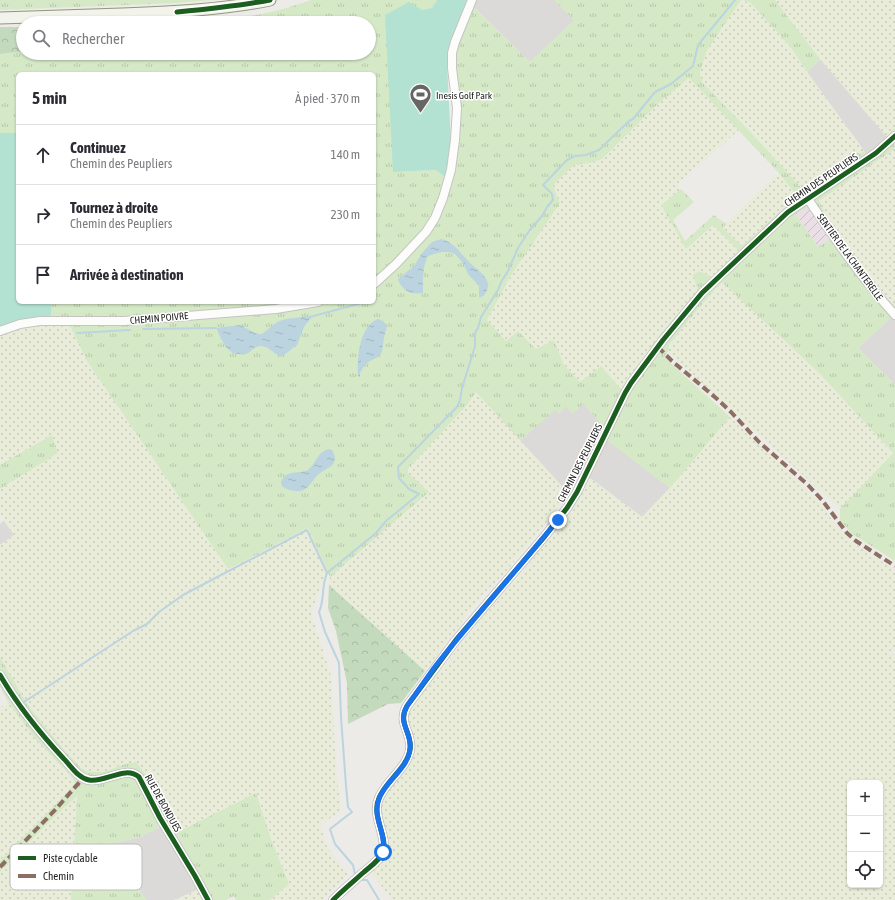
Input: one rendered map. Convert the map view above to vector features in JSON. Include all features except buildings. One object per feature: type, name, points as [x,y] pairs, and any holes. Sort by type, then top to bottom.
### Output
[{"type":"main road","points":[[59,16],[177,12],[270,0]]},
{"type":"main road","points":[[0,18],[16,17]]},
{"type":"street","points":[[376,282],[423,236],[432,223],[443,198],[451,170],[455,140],[456,108],[452,53],[472,0]]},
{"type":"street","name":"CHEMIN DES PEUPLIERS","points":[[333,900],[376,861],[383,852],[383,840],[377,814],[378,801],[382,792],[406,762],[409,754],[410,744],[403,719],[404,711],[456,640],[536,547],[567,508],[577,492],[631,383],[702,293],[788,212],[876,153],[895,136]]},
{"type":"street","name":"SENTIER DE LA CHANTERELLE","points":[[808,199],[852,263],[895,315]]},
{"type":"street","name":"CHEMIN POIVRE","points":[[0,331],[20,324],[40,321],[124,321],[276,309],[306,304]]},
{"type":"street","name":"RUE DE BONDUES","points":[[0,675],[26,714],[54,748],[81,777],[90,780],[97,780],[129,772],[136,774],[139,777],[160,818],[208,900]]},
{"type":"shaded area","points":[[476,0],[554,0],[575,20],[530,62],[473,6]]},
{"type":"shaded area","points":[[820,59],[887,137],[868,156],[807,72]]},
{"type":"shaded area","points":[[810,206],[832,239],[818,247],[795,214]]},
{"type":"shaded area","points":[[895,314],[895,385],[858,348]]},
{"type":"shaded area","points":[[536,349],[602,425],[601,435],[670,488],[642,517],[582,472],[569,494],[476,392]]},
{"type":"shaded area","points":[[4,520],[14,535],[0,545],[0,524]]},
{"type":"shaded area","points":[[170,822],[213,900],[203,900],[197,890],[174,900],[146,900],[139,890],[142,890],[142,844],[117,844],[118,842],[138,838]]},
{"type":"green space","points":[[0,0],[210,0],[177,3],[0,10]]},
{"type":"green space","points":[[311,0],[437,0],[432,8],[422,10],[393,172],[436,170],[445,177],[434,220],[437,223],[451,186],[460,143],[460,109],[455,58],[456,48],[473,6],[530,62],[574,20],[554,0],[741,0],[707,50],[700,72],[702,82],[758,140],[804,191],[864,151],[868,156],[895,128],[895,147],[892,151],[819,201],[838,238],[895,307],[895,314],[858,348],[895,385],[895,561],[851,533],[840,520],[840,509],[893,453],[819,373],[722,282],[669,345],[669,350],[664,357],[730,417],[670,488],[600,435],[602,425],[584,404],[572,414],[566,406],[559,414],[555,410],[521,440],[476,392],[467,405],[408,469],[408,473],[429,492],[330,577],[308,528],[228,569],[87,361],[69,324],[50,324],[52,304],[376,304],[376,72],[16,72],[16,133],[0,133],[0,27],[16,27],[16,60],[376,60],[376,16],[251,16]],"holes":[[[689,78],[779,173],[797,196],[742,246],[723,228],[726,224],[714,215],[685,241],[673,220],[694,202],[681,189],[661,205],[686,249],[713,225],[740,252],[712,277],[699,271],[693,275],[698,290],[659,336],[621,389],[601,366],[580,382],[564,365],[554,340],[536,349],[518,331],[506,341],[487,320],[510,277],[560,203],[553,185],[574,165],[590,163],[602,159],[659,103]],[[810,206],[831,239],[818,247],[795,214]]]},
{"type":"green space","name":"Inesis Golf Park","points":[[437,0],[467,0],[449,48],[447,64],[451,144],[445,177],[436,170],[393,172],[385,15],[409,2],[422,10],[432,8]]},
{"type":"green space","points":[[741,0],[751,3],[792,49],[864,151],[804,191],[758,140],[702,82],[700,72],[707,50]]},
{"type":"green space","points":[[743,0],[775,0],[820,59],[807,72],[792,49],[751,3]]},
{"type":"green space","points":[[775,0],[895,0],[895,128],[887,137],[820,59]]},
{"type":"green space","points":[[0,27],[16,27],[16,52],[0,54]]},
{"type":"green space","points":[[689,78],[739,130],[677,184],[681,189],[661,205],[686,248],[713,225],[741,252],[711,277],[699,271],[698,290],[659,336],[621,389],[580,382],[564,365],[554,340],[536,349],[506,341],[487,320],[510,277],[553,185],[574,165],[590,163],[602,159],[659,103]]},
{"type":"green space","points":[[0,133],[16,133],[16,304],[52,304],[50,324],[26,326],[0,335]]},
{"type":"green space","points":[[895,147],[895,307],[838,238],[819,201],[892,151]]},
{"type":"green space","points":[[779,173],[797,196],[742,246],[722,227]]},
{"type":"green space","points":[[722,282],[819,373],[893,454],[840,509],[669,353],[669,345]]},
{"type":"green space","points":[[69,324],[87,361],[228,569],[308,527],[327,569],[311,613],[331,676],[336,769],[341,811],[320,825],[327,847],[348,874],[323,900],[270,900],[289,884],[271,839],[256,793],[176,833],[163,810],[125,764],[103,772],[90,772],[81,768],[60,745],[28,705],[0,657],[0,545],[14,535],[0,515],[0,489],[15,481],[52,435],[0,465],[0,335],[26,326]]},
{"type":"green space","points":[[476,392],[569,494],[505,573],[482,595],[425,671],[329,585],[330,577],[429,492],[407,473],[408,469],[467,405]]},
{"type":"green space","points":[[730,417],[799,481],[824,507],[833,522],[854,543],[895,570],[895,648],[892,654],[895,655],[895,900],[391,900],[371,871],[389,853],[386,846],[380,806],[411,760],[416,742],[408,726],[407,707],[434,679],[473,629],[571,513],[590,478],[642,517],[670,488]]},
{"type":"green space","points":[[52,435],[58,453],[0,489],[0,465]]},
{"type":"green space","points":[[329,585],[425,671],[401,703],[388,704],[348,724],[347,683],[336,631],[328,608]]},
{"type":"green space","points":[[0,657],[28,705],[60,745],[81,768],[90,772],[103,772],[125,764],[136,762],[148,777],[170,822],[138,838],[118,842],[117,844],[74,844],[77,796],[27,844],[17,844],[75,784],[73,779],[33,736],[8,702],[0,687]]},
{"type":"green space","points":[[8,702],[33,736],[73,779],[75,784],[17,844],[10,844],[10,851],[0,861],[0,708]]},
{"type":"green space","points":[[256,793],[271,839],[289,884],[270,900],[236,900],[234,896],[226,900],[213,900],[176,833]]},
{"type":"green space","points":[[77,795],[74,844],[27,844]]},
{"type":"green space","points":[[10,851],[10,862],[0,872],[0,861]]},
{"type":"green space","points":[[10,862],[10,890],[72,890],[71,900],[0,900],[0,872]]},
{"type":"green space","points":[[72,890],[139,890],[146,900],[71,900]]},
{"type":"green space","points":[[198,890],[203,900],[174,900]]},
{"type":"water","points":[[441,239],[454,246],[484,275],[488,283],[488,287],[482,297],[479,297],[479,286],[468,274],[463,263],[455,254],[449,252],[442,252],[428,256],[424,270],[423,293],[411,293],[402,287],[398,280],[399,278],[414,266],[422,253],[432,242]]},
{"type":"water","points":[[310,316],[311,318],[304,327],[297,345],[281,356],[262,346],[256,347],[246,354],[234,353],[224,345],[216,328],[240,325],[257,334],[262,334],[277,322],[286,319]]},
{"type":"water","points":[[378,319],[383,321],[387,326],[382,352],[378,357],[364,366],[360,373],[360,377],[358,376],[358,369],[360,344],[367,328]]},
{"type":"water","points":[[330,449],[332,450],[335,461],[330,467],[318,475],[306,488],[296,491],[288,490],[282,486],[282,480],[287,474],[306,471],[312,466],[322,452]]},
{"type":"waterway","points":[[355,874],[353,865],[335,844],[330,829],[352,812],[348,807],[346,786],[339,663],[325,632],[319,612],[327,573],[376,533],[386,521],[419,494],[409,489],[399,478],[398,467],[457,407],[475,346],[475,333],[481,317],[498,290],[518,248],[553,200],[552,194],[543,185],[567,160],[575,156],[586,155],[599,150],[629,121],[633,119],[655,92],[671,84],[693,66],[698,45],[735,0]]},
{"type":"waterway","points":[[310,317],[358,304]]},
{"type":"waterway","points":[[143,329],[216,328]]},
{"type":"waterway","points":[[77,333],[130,330]]},
{"type":"waterway","points":[[24,702],[133,631],[147,624],[159,612],[183,595],[307,530],[327,573]]},
{"type":"waterway","points":[[360,880],[367,880],[379,900]]},
{"type":"marked path","points":[[658,347],[672,361],[716,398],[759,442],[808,485],[822,500],[847,533],[856,541],[895,566]]},
{"type":"marked path","points":[[22,844],[83,778]]},
{"type":"marked path","points":[[0,867],[10,857]]},
{"type":"cycle path","points":[[177,12],[235,6],[270,0]]},
{"type":"cycle path","points":[[333,900],[375,863],[383,852],[384,846],[378,819],[377,805],[382,792],[401,769],[408,757],[410,744],[404,723],[404,712],[407,706],[456,640],[567,508],[577,492],[631,383],[663,340],[702,293],[788,212],[876,153],[895,136]]},
{"type":"cycle path","points":[[0,675],[14,697],[38,729],[81,777],[89,780],[95,780],[122,773],[134,774],[139,777],[160,818],[208,900]]},
{"type":"place","name":"Inesis Golf Park","points":[[420,114]]},
{"type":"route","points":[[383,852],[384,845],[377,814],[377,806],[382,792],[406,762],[411,747],[403,719],[404,711],[412,698],[472,620],[502,587],[558,520]]}]
